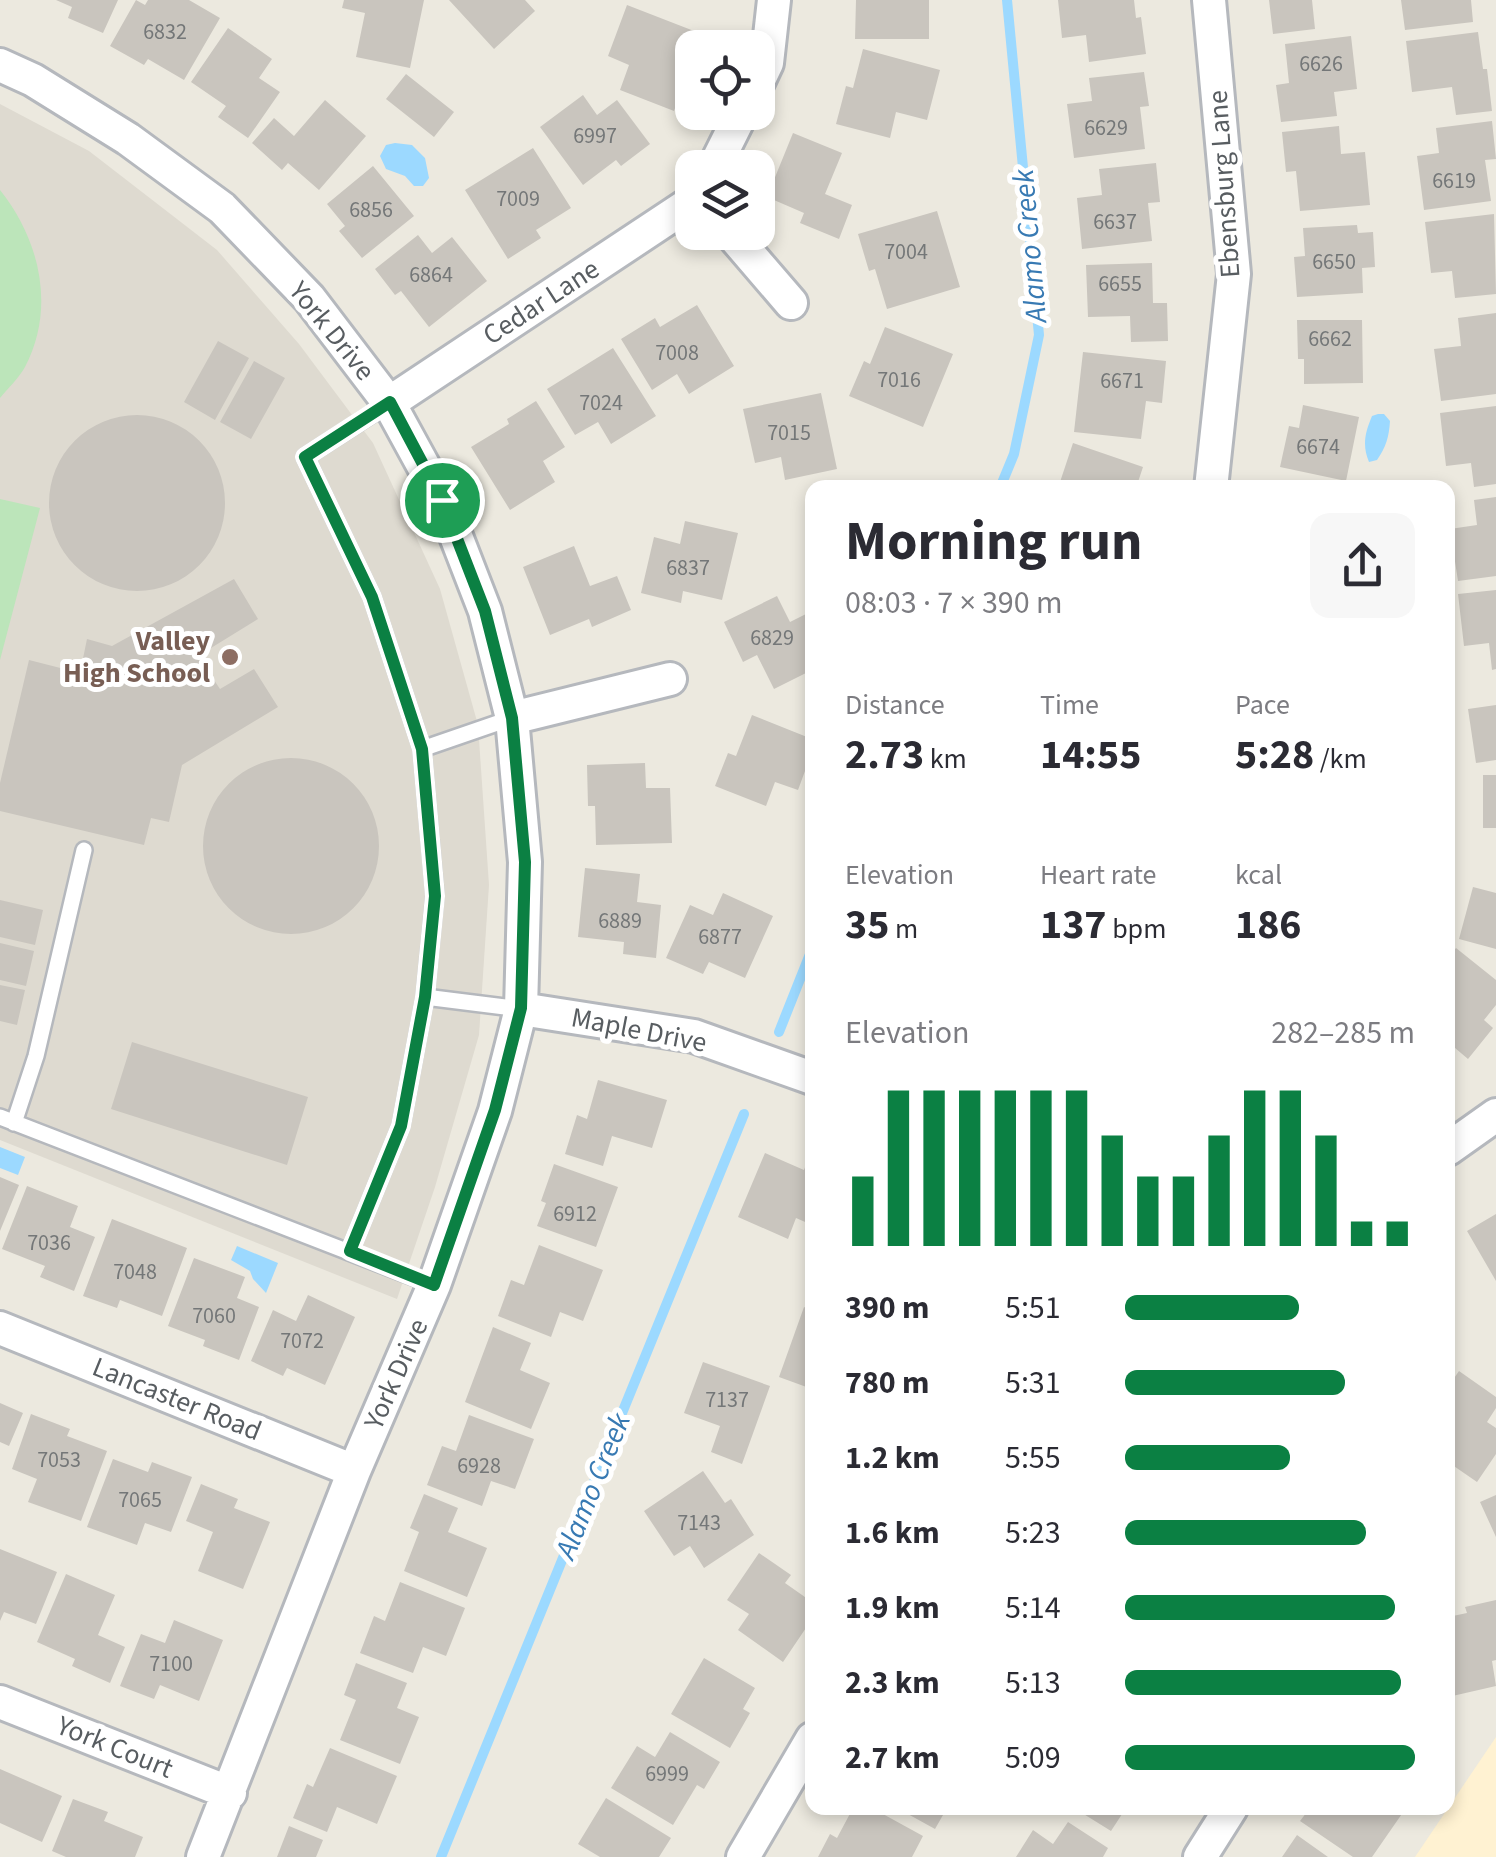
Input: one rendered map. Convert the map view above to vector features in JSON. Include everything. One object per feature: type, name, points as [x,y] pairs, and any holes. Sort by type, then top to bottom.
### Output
[{"type":"street","points":[[771,30],[774,0]]},
{"type":"street","name":"Ebensburg Lane","points":[[1209,0],[1234,274],[1211,480]]},
{"type":"street","name":"York Drive","points":[[0,64],[34,80],[128,138],[222,208],[309,298],[390,402],[442,500],[485,611],[512,718],[525,862],[521,1008],[485,1142],[434,1285],[354,1471],[203,1857]]},
{"type":"street","name":"Cedar Lane","points":[[390,402],[675,213]]},
{"type":"street","points":[[745,250],[791,303]]},
{"type":"street","points":[[512,718],[670,679]]},
{"type":"street","name":"Maple Drive","points":[[521,1008],[694,1036],[805,1076]]},
{"type":"street","points":[[1455,1144],[1496,1115]]},
{"type":"street","name":"Lancaster Road","points":[[0,1328],[354,1471]]},
{"type":"street","name":"York Court","points":[[0,1702],[230,1793]]},
{"type":"street","points":[[743,1857],[805,1750]]},
{"type":"street","points":[[1200,1857],[1227,1815]]},
{"type":"lane","points":[[350,1251],[401,1126],[425,997],[435,896],[422,749],[372,597],[305,457],[390,402]]},
{"type":"lane","points":[[422,749],[512,718]]},
{"type":"lane","points":[[84,850],[36,1056],[7,1120],[434,1285]]},
{"type":"lane","points":[[425,997],[521,1008]]},
{"type":"shaded area","name":"Valley High School","points":[[0,104],[89,151],[217,250],[299,344],[373,443],[440,589],[478,725],[489,885],[479,1035],[435,1187],[397,1299],[0,1140]]},
{"type":"shaded area","points":[[1496,1737],[1496,1857],[1415,1857],[1443,1815],[1455,1815],[1455,1798]]},
{"type":"green space","points":[[0,190],[34,252],[41,298],[34,345],[23,371],[0,398]]},
{"type":"green space","points":[[0,499],[40,508],[0,660]]},
{"type":"water","points":[[386,145],[412,145],[425,158],[429,178],[423,186],[414,186],[405,176],[386,169],[380,156]]},
{"type":"water","points":[[1384,414],[1390,421],[1389,432],[1377,460],[1369,462],[1366,434],[1372,416]]},
{"type":"water","points":[[0,1147],[25,1157],[18,1175],[0,1168]]},
{"type":"water","points":[[237,1246],[278,1263],[266,1293],[250,1271],[231,1260]]},
{"type":"building","points":[[56,0],[118,0],[103,33],[68,18],[72,7]]},
{"type":"building","points":[[136,0],[145,5],[148,0],[189,0],[220,18],[184,80],[148,59],[144,65],[110,46]]},
{"type":"building","points":[[344,0],[424,0],[410,68],[356,57],[365,13],[342,8]]},
{"type":"building","points":[[449,0],[525,0],[535,11],[494,49]]},
{"type":"building","points":[[856,0],[929,0],[929,39],[855,39]]},
{"type":"building","points":[[1058,0],[1134,0],[1136,18],[1141,17],[1146,54],[1089,62],[1086,35],[1062,38]]},
{"type":"building","points":[[1269,0],[1312,0],[1315,29],[1273,34]]},
{"type":"building","points":[[1401,0],[1471,0],[1473,22],[1405,30]]},
{"type":"building","points":[[627,5],[691,30],[675,30],[674,111],[620,90],[629,65],[608,56]]},
{"type":"building","points":[[228,28],[272,59],[259,78],[280,92],[248,138],[218,117],[226,106],[191,82]]},
{"type":"building","points":[[1478,32],[1492,111],[1456,115],[1452,87],[1412,92],[1406,41]]},
{"type":"building","points":[[1351,36],[1357,89],[1334,92],[1337,116],[1281,122],[1276,85],[1289,83],[1285,44]]},
{"type":"building","points":[[863,49],[940,70],[927,120],[896,112],[890,138],[836,124],[846,86],[853,88]]},
{"type":"building","points":[[1144,72],[1149,106],[1140,107],[1145,149],[1074,158],[1067,104],[1092,101],[1089,78]]},
{"type":"building","points":[[406,74],[454,112],[434,137],[386,99]]},
{"type":"building","points":[[583,95],[597,115],[617,100],[650,144],[621,166],[616,160],[583,185],[540,127]]},
{"type":"building","points":[[325,100],[366,136],[319,190],[288,163],[282,170],[252,143],[274,118],[294,136]]},
{"type":"building","points":[[1492,121],[1496,159],[1485,160],[1491,201],[1424,210],[1417,156],[1439,153],[1436,128]]},
{"type":"building","points":[[1339,126],[1341,154],[1365,152],[1370,205],[1300,211],[1296,171],[1286,172],[1282,132]]},
{"type":"building","points":[[793,133],[842,153],[825,194],[852,205],[839,239],[800,223],[804,213],[775,200],[775,177]]},
{"type":"building","points":[[533,148],[571,208],[536,230],[541,238],[508,259],[465,190]]},
{"type":"building","points":[[1156,163],[1160,202],[1148,203],[1152,241],[1082,249],[1077,198],[1102,195],[1099,169]]},
{"type":"building","points":[[373,166],[414,216],[362,258],[339,231],[345,226],[327,204]]},
{"type":"building","points":[[937,211],[960,287],[887,309],[875,269],[869,271],[858,234]]},
{"type":"building","points":[[1494,214],[1496,294],[1455,298],[1452,271],[1431,273],[1425,222]]},
{"type":"building","points":[[1357,225],[1358,233],[1373,232],[1375,267],[1362,268],[1363,293],[1297,297],[1294,257],[1305,256],[1303,228]]},
{"type":"building","points":[[418,235],[432,253],[452,237],[487,281],[429,327],[401,291],[395,295],[375,269]]},
{"type":"building","points":[[1152,263],[1153,303],[1167,303],[1168,341],[1131,342],[1130,316],[1088,317],[1086,265]]},
{"type":"building","points":[[697,305],[734,366],[689,394],[677,374],[652,390],[621,339],[655,318],[660,327]]},
{"type":"building","points":[[1496,313],[1496,394],[1441,401],[1434,349],[1461,346],[1458,318]]},
{"type":"building","points":[[1297,320],[1362,320],[1363,383],[1304,384],[1304,359],[1298,359]]},
{"type":"building","points":[[885,327],[953,354],[923,427],[849,396],[864,361],[870,364]]},
{"type":"building","points":[[218,341],[249,358],[215,420],[184,402]]},
{"type":"building","points":[[613,348],[656,416],[611,444],[598,422],[575,435],[547,389]]},
{"type":"building","points":[[1083,352],[1166,361],[1162,403],[1146,401],[1141,439],[1074,432]]},
{"type":"building","points":[[254,361],[285,378],[251,439],[220,422]]},
{"type":"building","points":[[821,393],[837,469],[785,480],[781,457],[755,463],[743,409]]},
{"type":"building","points":[[536,401],[565,447],[543,461],[555,482],[510,510],[471,447],[509,424],[507,419]]},
{"type":"building","points":[[1303,405],[1359,417],[1346,480],[1280,467],[1289,426],[1299,428]]},
{"type":"building","points":[[1496,406],[1496,484],[1474,487],[1471,463],[1446,466],[1440,413]]},
{"type":"building","points":[[137,415],[171,422],[199,441],[218,469],[225,503],[218,537],[199,565],[171,584],[137,591],[103,584],[75,565],[56,537],[49,503],[56,469],[75,441],[103,422]]},
{"type":"building","points":[[1073,443],[1143,467],[1139,480],[1061,480]]},
{"type":"building","points":[[1496,497],[1496,576],[1458,581],[1455,528],[1477,525],[1474,500]]},
{"type":"building","points":[[685,521],[738,533],[722,600],[683,591],[681,603],[641,593],[654,537],[680,544]]},
{"type":"building","points":[[574,546],[590,586],[617,576],[631,610],[592,627],[589,619],[550,635],[523,567]]},
{"type":"building","points":[[234,579],[258,619],[198,656],[220,689],[254,669],[278,707],[182,765],[169,822],[151,818],[144,845],[0,811],[0,783],[29,660],[80,673],[87,639],[112,646]]},
{"type":"building","points":[[1496,590],[1496,669],[1492,670],[1489,643],[1464,646],[1458,594]]},
{"type":"building","points":[[777,596],[790,622],[805,614],[805,674],[774,689],[757,655],[743,662],[724,622]]},
{"type":"building","points":[[1496,705],[1496,760],[1476,763],[1468,709]]},
{"type":"building","points":[[752,715],[805,736],[805,771],[798,790],[775,782],[766,806],[715,786],[728,753],[736,756]]},
{"type":"building","points":[[291,758],[325,765],[353,784],[372,812],[379,846],[372,880],[353,908],[325,927],[291,934],[257,927],[229,908],[210,880],[203,846],[210,812],[229,784],[257,765]]},
{"type":"building","points":[[645,763],[646,788],[670,788],[672,843],[596,845],[595,806],[588,806],[587,765]]},
{"type":"building","points":[[1483,775],[1496,775],[1496,828],[1483,828]]},
{"type":"building","points":[[585,868],[640,874],[637,902],[661,905],[656,958],[623,954],[624,942],[578,937]]},
{"type":"building","points":[[1473,887],[1496,893],[1496,949],[1459,939]]},
{"type":"building","points":[[723,893],[773,916],[745,978],[709,962],[703,974],[666,958],[690,905],[713,915]]},
{"type":"building","points":[[0,900],[43,910],[35,945],[0,937]]},
{"type":"building","points":[[0,943],[34,951],[26,986],[0,980]]},
{"type":"building","points":[[1455,949],[1496,980],[1496,1005],[1484,1020],[1493,1028],[1468,1059],[1455,1048]]},
{"type":"building","points":[[0,985],[25,990],[17,1025],[0,1021]]},
{"type":"building","points":[[132,1042],[308,1097],[287,1165],[111,1109]]},
{"type":"building","points":[[598,1080],[667,1100],[652,1148],[612,1136],[603,1166],[565,1154],[577,1115],[587,1119]]},
{"type":"building","points":[[765,1153],[805,1167],[805,1222],[796,1218],[788,1239],[738,1217]]},
{"type":"building","points":[[554,1164],[618,1187],[596,1247],[537,1226]]},
{"type":"building","points":[[0,1177],[19,1185],[0,1231]]},
{"type":"building","points":[[27,1186],[78,1206],[70,1227],[95,1237],[74,1291],[40,1277],[45,1266],[2,1249]]},
{"type":"building","points":[[1496,1214],[1496,1281],[1467,1231]]},
{"type":"building","points":[[112,1219],[187,1248],[162,1316],[120,1300],[117,1308],[83,1296]]},
{"type":"building","points":[[539,1245],[603,1270],[583,1321],[560,1312],[551,1337],[498,1316],[511,1280],[524,1285]]},
{"type":"building","points":[[194,1258],[245,1277],[237,1298],[259,1307],[239,1360],[203,1346],[205,1340],[168,1326]]},
{"type":"building","points":[[308,1295],[355,1317],[325,1385],[287,1368],[283,1376],[251,1361],[273,1310],[296,1321]]},
{"type":"building","points":[[804,1307],[805,1386],[779,1377]]},
{"type":"building","points":[[493,1327],[531,1343],[520,1370],[550,1383],[531,1429],[465,1402]]},
{"type":"building","points":[[703,1362],[770,1386],[742,1464],[711,1452],[720,1426],[684,1413]]},
{"type":"building","points":[[1459,1371],[1496,1397],[1496,1408],[1487,1422],[1496,1428],[1496,1454],[1477,1482],[1455,1467],[1455,1377]]},
{"type":"building","points":[[0,1403],[23,1413],[9,1446],[0,1442]]},
{"type":"building","points":[[31,1414],[70,1429],[67,1436],[107,1451],[81,1521],[28,1502],[37,1479],[12,1469]]},
{"type":"building","points":[[469,1415],[534,1439],[515,1489],[491,1481],[482,1506],[427,1485],[442,1446],[456,1451]]},
{"type":"building","points":[[113,1459],[148,1472],[152,1462],[192,1477],[171,1532],[145,1523],[137,1545],[87,1527]]},
{"type":"building","points":[[703,1471],[725,1503],[731,1499],[754,1535],[704,1568],[690,1546],[674,1556],[644,1511]]},
{"type":"building","points":[[201,1484],[238,1499],[234,1508],[270,1522],[243,1589],[198,1571],[213,1532],[186,1521]]},
{"type":"building","points":[[424,1494],[458,1508],[448,1532],[487,1548],[467,1597],[404,1571],[419,1532],[410,1528]]},
{"type":"building","points":[[1496,1495],[1496,1537],[1480,1502]]},
{"type":"building","points":[[0,1549],[57,1572],[36,1624],[4,1612],[0,1621]]},
{"type":"building","points":[[759,1553],[791,1575],[785,1583],[805,1597],[805,1629],[783,1662],[738,1630],[749,1614],[727,1600]]},
{"type":"building","points":[[66,1574],[115,1595],[98,1635],[125,1647],[110,1683],[72,1666],[75,1659],[37,1642]]},
{"type":"building","points":[[400,1582],[465,1608],[446,1656],[423,1647],[413,1673],[360,1653],[374,1616],[385,1621]]},
{"type":"building","points":[[1496,1600],[1496,1660],[1492,1661],[1496,1686],[1455,1695],[1455,1616],[1467,1613],[1465,1607]]},
{"type":"building","points":[[174,1620],[223,1640],[199,1701],[160,1685],[154,1699],[120,1686],[141,1634],[165,1643]]},
{"type":"building","points":[[704,1658],[755,1688],[743,1709],[750,1713],[730,1748],[671,1714]]},
{"type":"building","points":[[356,1663],[407,1683],[397,1708],[419,1717],[400,1764],[340,1740],[356,1700],[344,1695]]},
{"type":"building","points":[[670,1732],[720,1762],[704,1789],[697,1785],[673,1825],[611,1788],[637,1746],[655,1757]]},
{"type":"building","points":[[330,1748],[397,1776],[377,1824],[337,1807],[327,1832],[293,1818],[307,1784],[313,1787]]},
{"type":"building","points":[[0,1769],[62,1796],[42,1842],[0,1823]]},
{"type":"building","points":[[606,1798],[671,1838],[659,1857],[600,1857],[578,1844]]},
{"type":"building","points":[[73,1799],[108,1812],[104,1821],[143,1837],[135,1857],[66,1857],[52,1851]]},
{"type":"building","points":[[849,1815],[885,1815],[923,1836],[912,1857],[818,1857],[830,1834],[837,1838]]},
{"type":"building","points":[[910,1815],[943,1815],[935,1829]]},
{"type":"building","points":[[1085,1815],[1121,1815],[1111,1831]]},
{"type":"building","points":[[1305,1815],[1401,1815],[1372,1857],[1353,1857],[1300,1821]]},
{"type":"building","points":[[1068,1822],[1108,1848],[1103,1857],[1016,1857],[1033,1830],[1053,1844]]},
{"type":"building","points":[[289,1826],[323,1840],[316,1857],[277,1857]]},
{"type":"building","points":[[1297,1835],[1328,1857],[1282,1857]]},
{"type":"waterway","name":"Alamo Creek","points":[[1003,480],[1014,454],[1039,335],[1007,0]]},
{"type":"waterway","name":"Alamo Creek","points":[[779,1032],[805,967]]},
{"type":"waterway","name":"Alamo Creek","points":[[441,1857],[744,1114]]},
{"type":"place","name":"Valley High School","points":[[230,657]]},
{"type":"route","points":[[390,402],[442,500],[485,611],[512,718],[525,862],[521,1008],[495,1110],[434,1285],[350,1251],[401,1126],[425,997],[435,896],[422,749],[372,597],[305,457],[390,402]]}]
